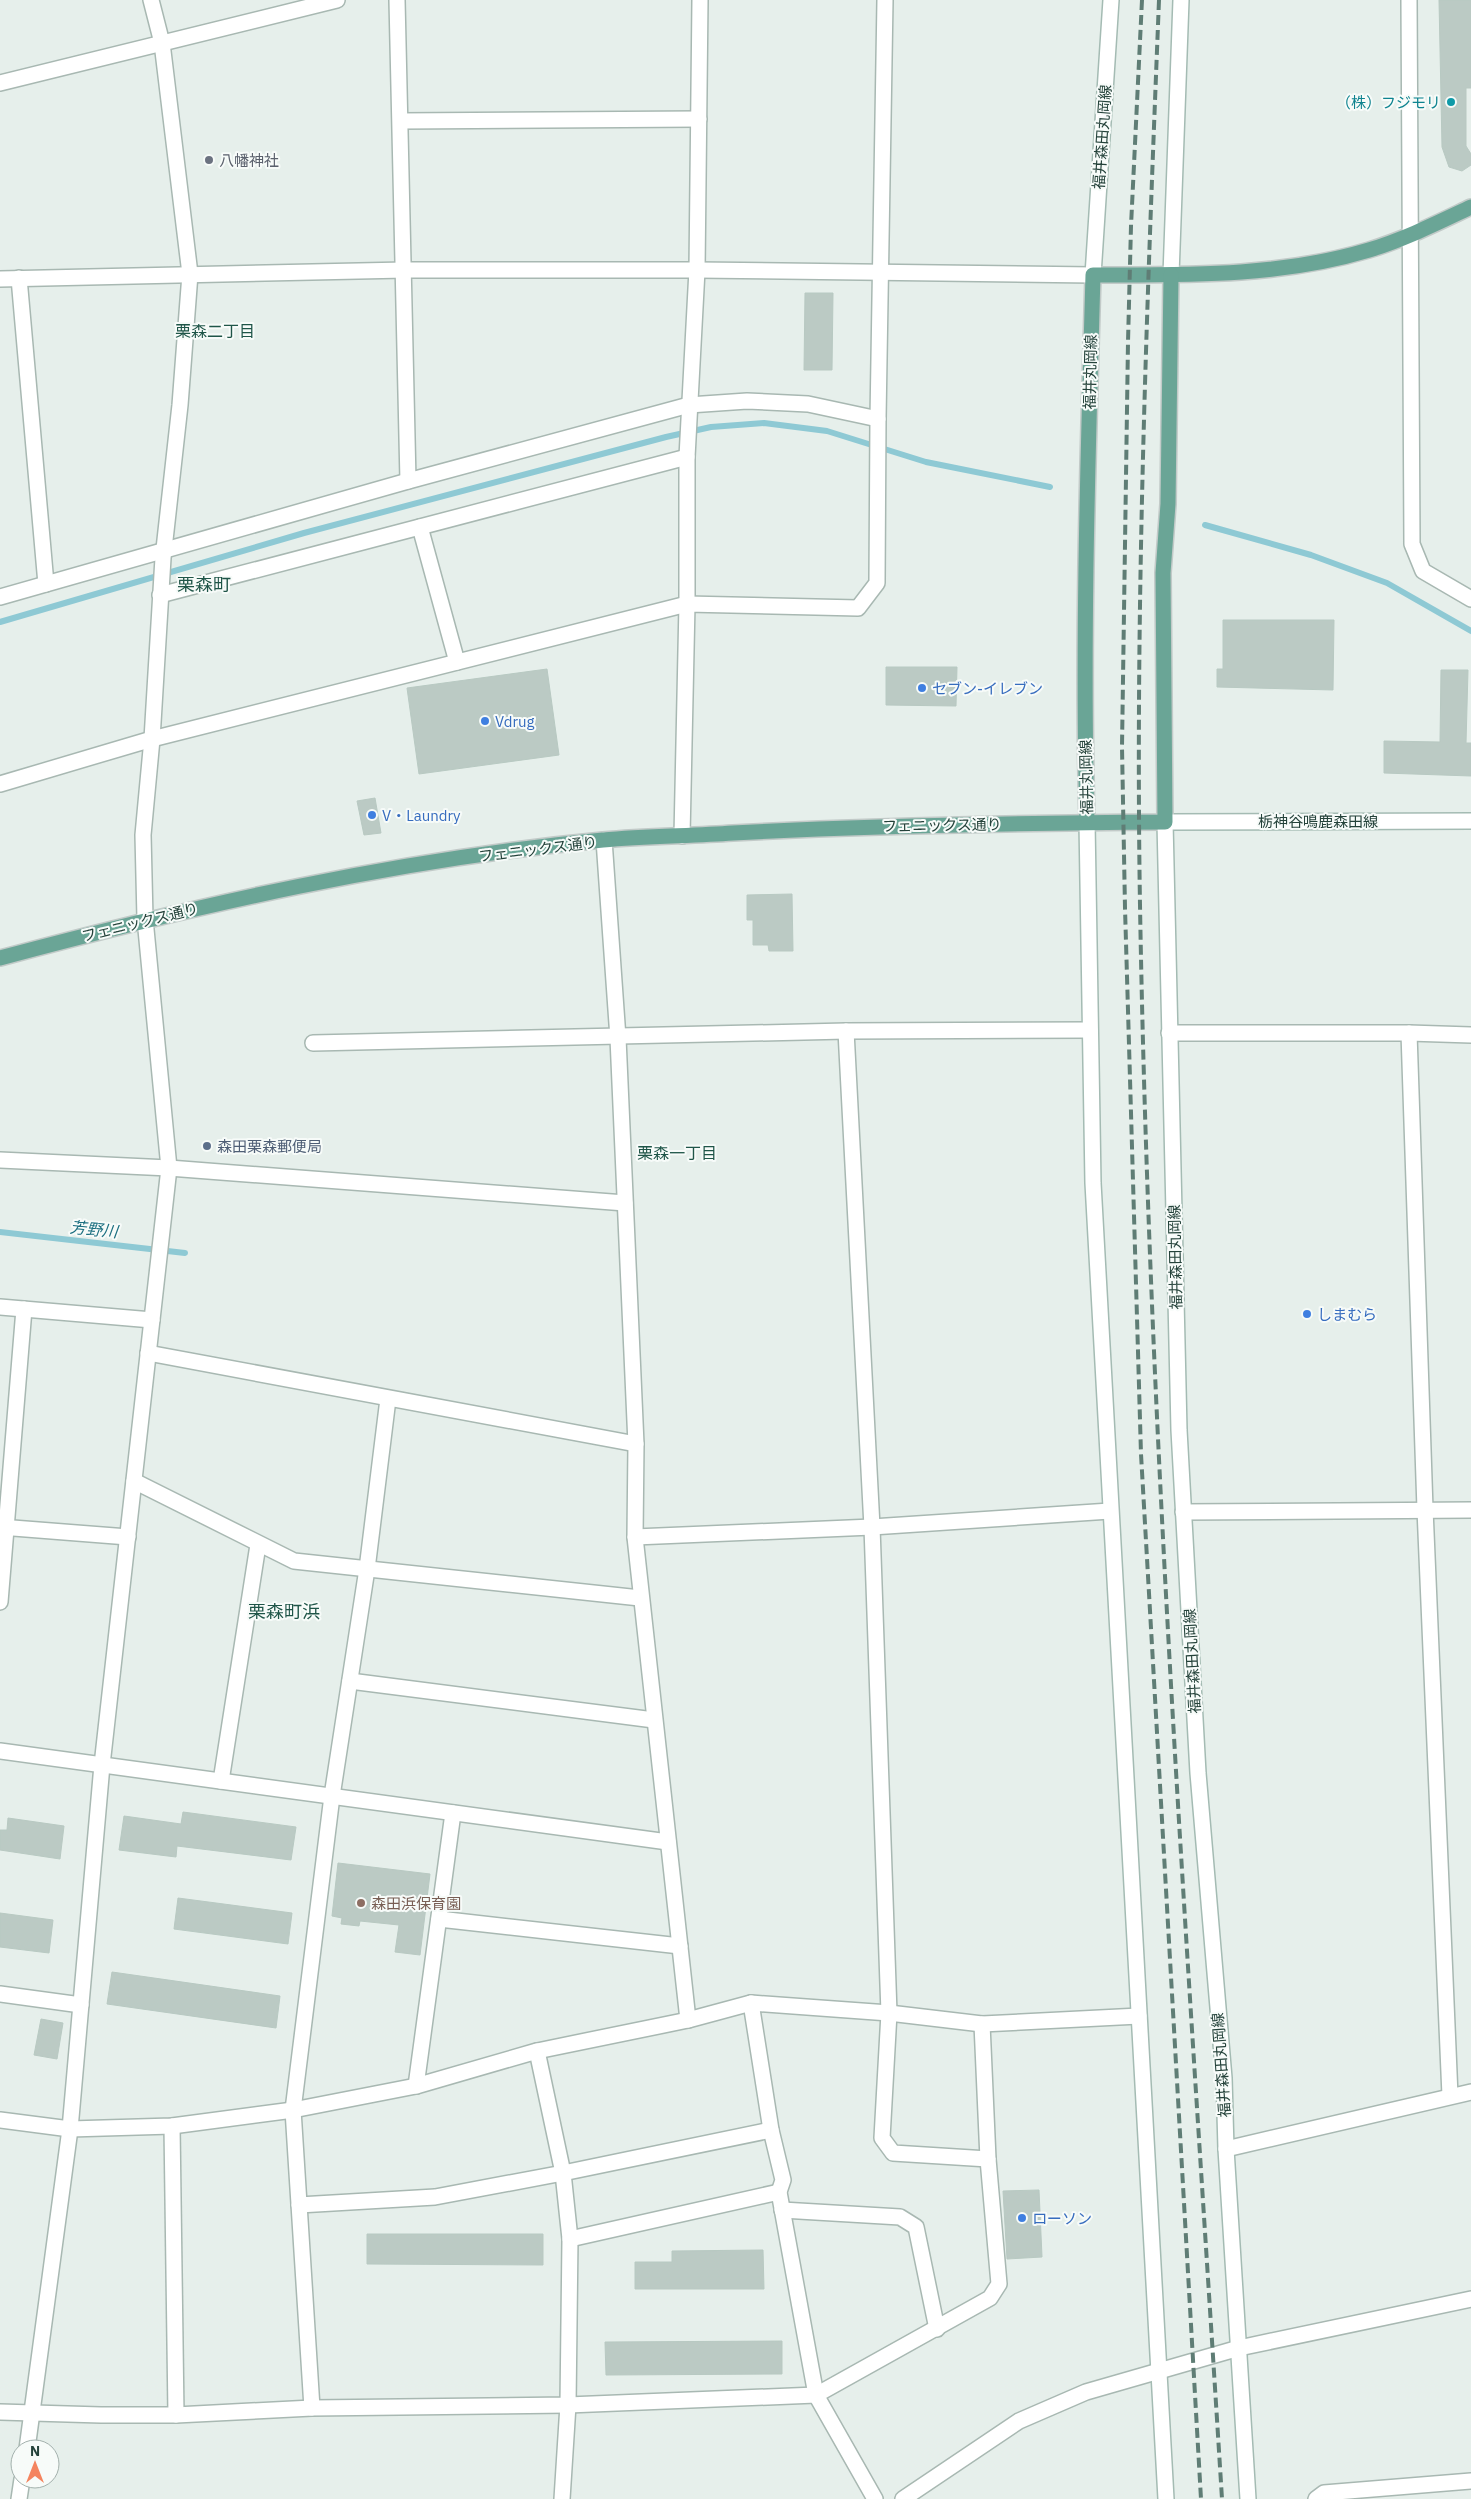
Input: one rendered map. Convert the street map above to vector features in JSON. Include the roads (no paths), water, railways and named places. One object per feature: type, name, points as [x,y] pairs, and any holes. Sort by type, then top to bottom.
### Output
[{"type":"main road","points":[[1093,275],[1244,273],[1285,268],[1367,250],[1409,236],[1471,208]]},
{"type":"main road","name":"福井丸岡線","points":[[1093,275],[1086,534],[1084,733],[1087,822],[1165,822]]},
{"type":"main road","points":[[1165,822],[1163,572],[1168,494],[1171,275]]},
{"type":"main road","name":"フェニックス通り","points":[[0,958],[145,919],[324,881],[462,858],[604,840],[873,826],[1087,822]]},
{"type":"street","points":[[28,2439],[70,2129],[102,1765],[169,1168],[145,919],[143,836],[152,739],[160,595],[190,274],[162,43],[151,0]]},
{"type":"street","points":[[0,83],[337,0]]},
{"type":"street","points":[[397,0],[405,270],[408,480]]},
{"type":"street","points":[[682,836],[687,604],[687,457],[697,270],[700,0]]},
{"type":"street","points":[[0,784],[152,739],[687,604],[858,608],[877,583],[885,0]]},
{"type":"street","name":"福井森田丸岡線","points":[[1093,275],[1111,0]]},
{"type":"street","points":[[1171,275],[1181,0]]},
{"type":"street","points":[[1409,0],[1412,544],[1423,572],[1471,599]]},
{"type":"street","points":[[401,121],[699,119]]},
{"type":"street","points":[[0,279],[405,270],[697,270],[1093,275]]},
{"type":"street","points":[[19,278],[46,584]]},
{"type":"street","points":[[0,597],[164,554],[408,480],[689,405],[747,401],[808,404],[878,419]]},
{"type":"street","points":[[160,595],[687,457]]},
{"type":"street","points":[[420,527],[456,662]]},
{"type":"street","name":"栃神谷鳴鹿森田線","points":[[1165,822],[1471,821]]},
{"type":"street","points":[[1087,822],[1093,1183],[1166,2499]]},
{"type":"street","name":"福井森田丸岡線","points":[[1165,822],[1169,1033],[1183,1512],[1198,1773],[1224,2078],[1226,2149],[1248,2499]]},
{"type":"street","points":[[604,840],[618,1038],[636,1444],[635,1537],[640,1598],[688,2020]]},
{"type":"street","points":[[313,1043],[846,1032],[1090,1030]]},
{"type":"street","points":[[846,1032],[872,1527],[889,2013],[882,2138],[893,2153],[988,2159]]},
{"type":"street","points":[[1169,1033],[1409,1032],[1471,1035]]},
{"type":"street","points":[[1409,1032],[1425,1509],[1450,2096]]},
{"type":"street","points":[[0,1160],[169,1168],[625,1203]]},
{"type":"street","points":[[0,1308],[152,1320]]},
{"type":"street","points":[[0,1602],[3,1528],[24,1309]]},
{"type":"street","points":[[148,1353],[636,1444]]},
{"type":"street","points":[[312,2408],[292,2110],[332,1796],[367,1569],[388,1399]]},
{"type":"street","points":[[134,1481],[258,1545],[294,1561],[640,1598]]},
{"type":"street","points":[[1183,1512],[1471,1510]]},
{"type":"street","points":[[635,1537],[872,1527],[1110,1511]]},
{"type":"street","points":[[3,1528],[128,1537]]},
{"type":"street","points":[[221,1781],[258,1545]]},
{"type":"street","points":[[350,1680],[654,1720]]},
{"type":"street","points":[[0,1752],[668,1842]]},
{"type":"street","points":[[416,2086],[453,1813]]},
{"type":"street","points":[[439,1919],[680,1946]]},
{"type":"street","points":[[0,1994],[81,2006]]},
{"type":"street","points":[[0,2120],[70,2129],[172,2126],[292,2110],[416,2086],[537,2052],[688,2020],[751,2003],[889,2013],[982,2024],[1139,2016]]},
{"type":"street","points":[[751,2003],[771,2130],[783,2180],[779,2192],[816,2395],[875,2499]]},
{"type":"street","points":[[0,2412],[176,2415],[312,2408],[568,2405],[816,2395],[990,2298],[999,2284],[988,2159],[982,2024]]},
{"type":"street","points":[[537,2052],[564,2173],[570,2239],[568,2405],[562,2499]]},
{"type":"street","points":[[1226,2149],[1471,2092]]},
{"type":"street","points":[[172,2126],[176,2415]]},
{"type":"street","points":[[299,2205],[435,2197],[564,2173],[771,2130]]},
{"type":"street","points":[[570,2239],[779,2192]]},
{"type":"street","points":[[782,2210],[900,2217],[916,2227],[937,2329]]},
{"type":"street","points":[[903,2499],[1019,2421],[1086,2392],[1238,2348],[1471,2299]]},
{"type":"street","points":[[1316,2499],[1324,2493],[1471,2481]]},
{"type":"waterway","points":[[0,622],[304,533],[666,437],[711,427],[764,423],[827,431],[926,462],[1050,487]]},
{"type":"waterway","points":[[1205,525],[1311,555],[1387,583],[1471,631]]},
{"type":"waterway","name":"芳野川","points":[[0,1232],[185,1253]]},
{"type":"railway","points":[[1142,0],[1131,226],[1128,342],[1122,747],[1125,908],[1141,1454],[1201,2499]]},
{"type":"railway","points":[[1159,0],[1146,339],[1139,679],[1140,905],[1145,1104],[1161,1503],[1222,2499]]},
{"type":"place","name":"（株）フジモリ","points":[[1451,102]]},
{"type":"place","name":"八幡神社","points":[[209,160]]},
{"type":"place","name":"セブン-イレブン","points":[[922,688]]},
{"type":"place","name":"Vdrug","points":[[485,721]]},
{"type":"place","name":"V・Laundry","points":[[372,815]]},
{"type":"place","name":"森田栗森郵便局","points":[[207,1146]]},
{"type":"place","name":"しまむら","points":[[1307,1314]]},
{"type":"place","name":"森田浜保育園","points":[[361,1903]]},
{"type":"place","name":"ローソン","points":[[1022,2218]]},
{"type":"district","name":"栗森二丁目","points":[[215,331]]},
{"type":"district","name":"栗森町","points":[[204,584]]},
{"type":"district","name":"栗森一丁目","points":[[677,1153]]},
{"type":"district","name":"栗森町浜","points":[[284,1611]]}]
